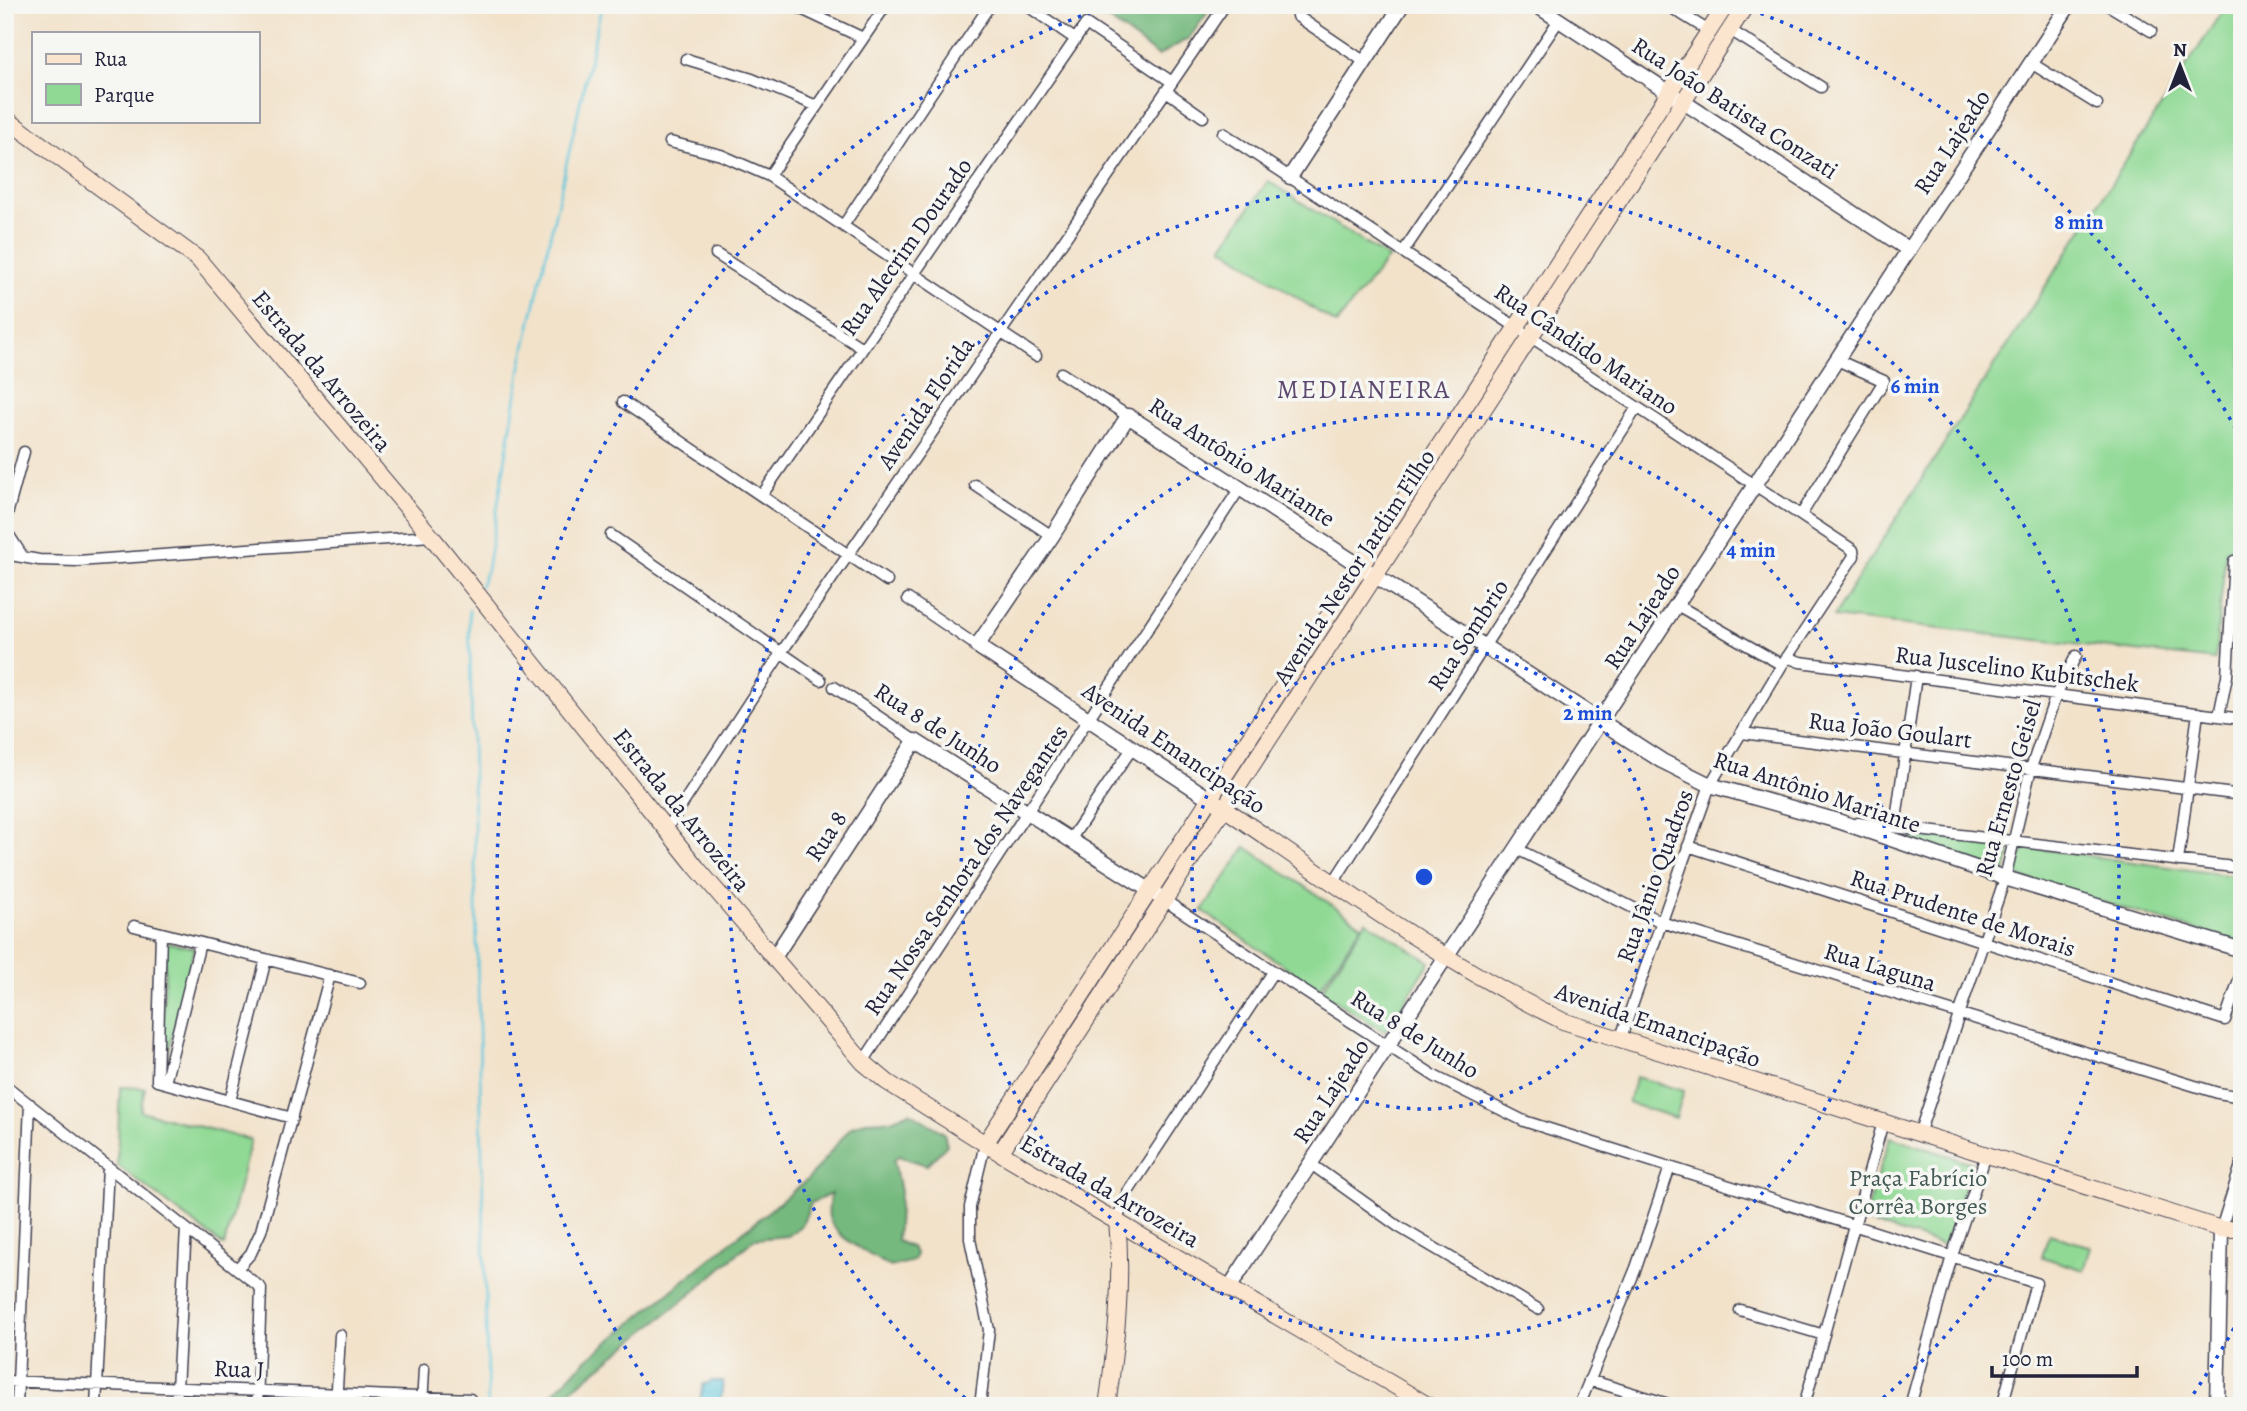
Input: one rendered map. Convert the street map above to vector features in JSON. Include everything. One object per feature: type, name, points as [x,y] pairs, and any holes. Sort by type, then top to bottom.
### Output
[{"type":"main road","name":"Avenida Nestor Jardim Filho","points":[[985,1144],[1726,5]]},
{"type":"main road","name":"Avenida Nestor Jardim Filho","points":[[1000,1153],[1746,5]]},
{"type":"main road","name":"Estrada da Arrozeira","points":[[5,118],[198,259],[431,536],[697,868],[863,1062],[887,1082],[985,1144],[1429,1406]]},
{"type":"main road","points":[[1292,672],[1307,681]]},
{"type":"main road","name":"Avenida Emancipação","points":[[1210,799],[1333,883],[1447,956],[1530,1005],[1563,1021],[2221,1229],[2242,1229]]},
{"type":"main road","points":[[1107,1406],[1119,1280],[1117,1220]]},
{"type":"street","points":[[793,5],[863,38]]},
{"type":"street","points":[[769,176],[886,5]]},
{"type":"street","points":[[843,226],[990,5]]},
{"type":"street","points":[[1026,5],[1075,39]]},
{"type":"street","name":"Avenida Florida","points":[[667,828],[781,653],[1225,5]]},
{"type":"street","points":[[1290,177],[1402,5]]},
{"type":"street","name":"Rua João Batista Conzati","points":[[1536,5],[1909,250]]},
{"type":"street","points":[[1667,5],[1709,31]]},
{"type":"street","name":"Rua Lajeado","points":[[1229,1288],[2069,5]]},
{"type":"street","points":[[2108,5],[2151,31]]},
{"type":"street","points":[[1297,16],[1365,62]]},
{"type":"street","points":[[1403,252],[1559,20]]},
{"type":"street","name":"Rua Alecrim Dourado","points":[[762,495],[1086,24],[1169,86]]},
{"type":"street","points":[[1730,30],[1821,87]]},
{"type":"street","points":[[686,59],[752,79],[817,106]]},
{"type":"street","points":[[2031,63],[2097,104]]},
{"type":"street","points":[[1169,86],[1203,117]]},
{"type":"street","name":"Rua Cândido Mariano","points":[[1223,132],[1531,336],[1636,409],[1849,545],[1854,553],[1808,623]]},
{"type":"street","points":[[670,142],[720,155],[769,176],[1036,356]]},
{"type":"street","points":[[716,254],[862,348]]},
{"type":"street","points":[[1801,515],[1884,381],[1837,360]]},
{"type":"street","name":"Rua Antônio Mariante","points":[[1061,373],[1662,761],[1710,785],[1838,821],[2005,877],[2242,950]]},
{"type":"street","points":[[623,402],[887,581]]},
{"type":"street","name":"Rua Sombrio","points":[[1333,883],[1636,409]]},
{"type":"street","points":[[977,646],[1052,536],[1128,416]]},
{"type":"street","points":[[5,522],[24,452]]},
{"type":"street","points":[[975,485],[1052,536]]},
{"type":"street","name":"Rua Nossa Senhora dos Navegantes","points":[[863,1062],[1240,488]]},
{"type":"street","points":[[5,529],[23,557]]},
{"type":"street","points":[[611,535],[821,680]]},
{"type":"street","points":[[5,554],[78,561],[431,536]]},
{"type":"street","points":[[2219,716],[2227,676],[2234,561]]},
{"type":"street","name":"Avenida Emancipação","points":[[908,598],[1210,799]]},
{"type":"street","name":"Rua Juscelino Kubitschek","points":[[1677,605],[1784,661],[2242,719]]},
{"type":"street","name":"Rua Jânio Quadros","points":[[1620,1040],[1710,785],[1808,623]]},
{"type":"street","name":"Rua Ernesto Geisel","points":[[1919,1134],[1957,1012],[2005,877],[2031,768],[2056,695],[2076,656]]},
{"type":"street","points":[[1895,827],[1916,676]]},
{"type":"street","name":"Rua 8 de Junho","points":[[834,687],[1273,972],[1481,1102],[1524,1121],[2036,1283],[2002,1406]]},
{"type":"street","points":[[2178,860],[2198,713]]},
{"type":"street","name":"Rua João Goulart","points":[[1742,733],[2242,795]]},
{"type":"street","name":"Rua 8","points":[[775,957],[915,741]]},
{"type":"street","points":[[1070,840],[1133,747]]},
{"type":"street","points":[[1838,821],[2015,839],[2242,868]]},
{"type":"street","name":"Rua Prudente de Morais","points":[[1688,846],[2225,1020],[2242,971]]},
{"type":"street","name":"Rua Laguna","points":[[1517,849],[1661,922],[2218,1093],[2242,1097]]},
{"type":"street","points":[[134,926],[360,983]]},
{"type":"street","points":[[161,933],[161,1082]]},
{"type":"street","points":[[161,1082],[200,943]]},
{"type":"street","points":[[230,1101],[266,959]]},
{"type":"street","points":[[1117,1220],[1128,1192],[1273,972]]},
{"type":"street","points":[[237,1269],[251,1253],[261,1231],[330,975]]},
{"type":"street","points":[[161,1082],[292,1118]]},
{"type":"street","points":[[5,1085],[261,1288],[257,1406]]},
{"type":"street","points":[[17,1406],[30,1104]]},
{"type":"street","points":[[1804,1406],[1883,1122]]},
{"type":"street","points":[[980,1406],[989,1330],[970,1239],[970,1207],[985,1144]]},
{"type":"street","points":[[980,1164],[1000,1153]]},
{"type":"street","points":[[1910,1406],[1952,1256],[1986,1154]]},
{"type":"street","points":[[2217,1406],[2221,1229],[2242,1162]]},
{"type":"street","points":[[1311,1164],[1399,1227],[1538,1309]]},
{"type":"street","points":[[96,1406],[108,1167]]},
{"type":"street","points":[[1578,1406],[1636,1268],[1670,1167]]},
{"type":"street","points":[[176,1406],[186,1229]]},
{"type":"street","points":[[1740,1310],[1824,1335]]},
{"type":"street","points":[[337,1400],[340,1335]]},
{"type":"street","points":[[422,1402],[424,1369]]},
{"type":"street","points":[[1589,1380],[1675,1406]]},
{"type":"street","name":"Rua J","points":[[5,1381],[257,1391],[337,1400],[422,1402],[470,1399]]},
{"type":"street","points":[[1111,1381],[1114,1406]]},
{"type":"green space","points":[[1052,5],[1213,5],[1189,38],[1158,56],[1108,19],[1059,11]]},
{"type":"green space","points":[[2226,5],[2242,5],[2242,543],[2226,550],[2215,660],[1833,617]]},
{"type":"green space","points":[[1268,181],[1388,258],[1336,324],[1222,247]]},
{"type":"green space","points":[[1877,829],[2012,846],[2005,872]]},
{"type":"green space","points":[[1246,847],[1362,925],[1319,989],[1202,911]]},
{"type":"green space","points":[[2024,847],[2242,877],[2242,944],[2015,876]]},
{"type":"green space","points":[[1366,921],[1430,962],[1385,1032],[1321,992]]},
{"type":"green space","points":[[166,942],[194,948],[164,1070],[161,1069]]},
{"type":"green space","points":[[1636,1077],[1684,1091],[1676,1118],[1628,1103]]},
{"type":"green space","points":[[120,1087],[145,1088],[140,1111],[251,1140],[224,1246],[117,1165]]},
{"type":"green space","points":[[910,1112],[944,1133],[947,1145],[927,1165],[898,1156],[894,1161],[900,1192],[897,1241],[911,1247],[916,1254],[913,1261],[891,1267],[846,1239],[829,1217],[831,1194],[811,1203],[802,1225],[788,1236],[754,1239],[695,1291],[551,1406],[540,1406],[585,1361],[808,1179],[851,1127],[865,1121],[891,1120]]},
{"type":"green space","name":"Praça Fabrício Corrêa Borges","points":[[1890,1137],[1972,1163],[1945,1246],[1864,1221]]},
{"type":"green space","points":[[2049,1234],[2091,1247],[2084,1270],[2042,1257]]},
{"type":"water","points":[[712,1381],[723,1381],[720,1406],[699,1406],[703,1385]]},
{"type":"waterway","points":[[480,586],[487,570],[521,366],[602,5]]},
{"type":"waterway","points":[[469,610],[488,1406]]},
{"type":"district","name":"MEDIANEIRA","points":[[1364,389]]}]
